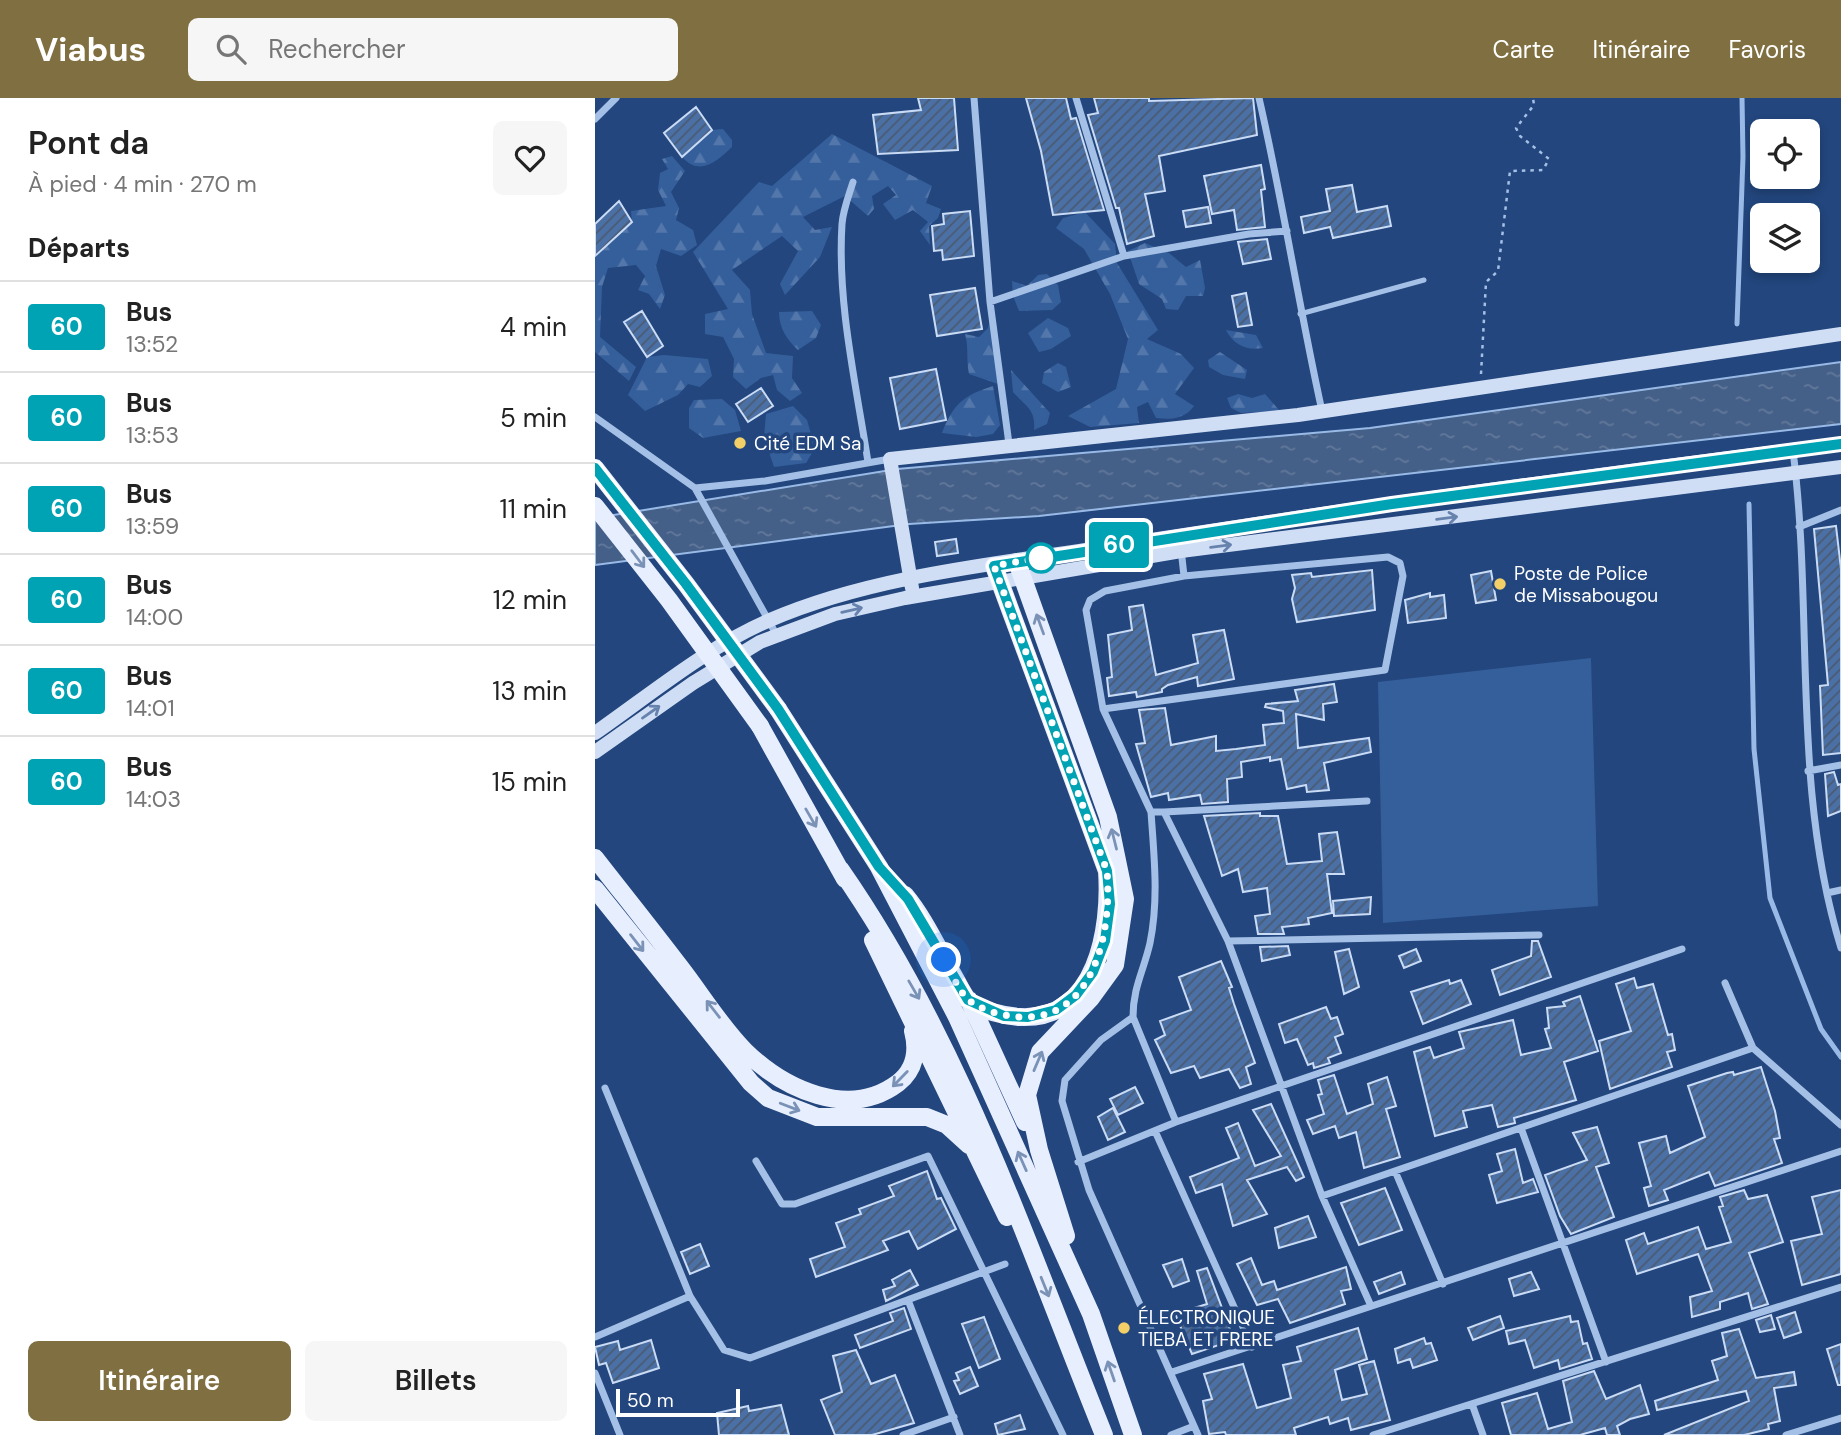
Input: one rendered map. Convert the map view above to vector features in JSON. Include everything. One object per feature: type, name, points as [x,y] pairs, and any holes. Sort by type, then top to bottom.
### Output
[{"type":"main road","points":[[913,596],[890,464],[1009,444],[1322,411],[1841,334]]},
{"type":"main road","points":[[595,733],[683,672],[769,620],[831,598],[910,579],[996,573],[1179,536],[1841,444]]},
{"type":"main road","points":[[1020,569],[1841,467]]},
{"type":"main road","points":[[595,468],[686,584],[778,709],[879,867],[957,1017],[1091,1314]]},
{"type":"main road","points":[[595,506],[669,600],[760,726],[840,869],[909,1017],[947,1088],[972,1147],[1003,1209],[1026,1242]]},
{"type":"main road","points":[[1020,569],[1108,817],[1125,899],[1115,965],[1091,998],[1040,1052],[1027,1095],[1039,1150],[1133,1435]]},
{"type":"main road","points":[[595,752],[693,683],[776,634],[835,614],[996,573]]},
{"type":"main road","points":[[968,1000],[1004,1016],[1028,1017],[1056,1010],[1076,995],[1093,972],[1105,941],[1110,904],[1107,871],[996,573]]},
{"type":"main road","points":[[595,858],[744,1050],[785,1083],[843,1100],[867,1099],[891,1088],[904,1078],[918,1046],[909,1017]]},
{"type":"main road","points":[[879,867],[908,899],[968,1000],[1039,1150]]},
{"type":"main road","points":[[840,869],[865,904],[943,1042],[986,1137],[1104,1435]]},
{"type":"main road","points":[[595,888],[751,1083],[768,1098],[817,1117],[927,1117],[947,1125],[972,1147]]},
{"type":"street","points":[[595,119],[616,98]]},
{"type":"street","points":[[974,98],[990,302],[1009,444]]},
{"type":"street","points":[[1076,98],[1123,256]]},
{"type":"street","points":[[1259,98],[1287,231],[1300,314],[1322,411]]},
{"type":"street","points":[[853,182],[842,221],[842,271],[848,333],[868,463]]},
{"type":"street","points":[[990,302],[1123,256],[1249,234],[1287,231]]},
{"type":"street","points":[[595,417],[695,488],[776,634]]},
{"type":"street","points":[[595,424],[605,425]]},
{"type":"street","points":[[1793,450],[1799,527],[1808,771],[1827,893],[1841,948]]},
{"type":"street","points":[[695,488],[765,481],[868,463],[890,464]]},
{"type":"street","points":[[1799,527],[1841,510]]},
{"type":"street","points":[[1179,536],[1184,576]]},
{"type":"street","points":[[1103,709],[1385,670],[1403,576],[1400,563],[1388,557],[1184,576],[1105,591],[1090,600],[1086,610],[1103,709],[1151,812],[1156,881],[1150,942],[1133,992],[1133,1017],[1176,1122]]},
{"type":"street","points":[[1808,771],[1841,765]]},
{"type":"street","points":[[1151,812],[1367,801]]},
{"type":"street","points":[[1164,812],[1228,941],[1322,1196],[1371,1306]]},
{"type":"street","points":[[1827,893],[1841,890]]},
{"type":"street","points":[[1228,941],[1539,935]]},
{"type":"street","points":[[1078,1163],[1176,1122],[1682,948]]},
{"type":"street","points":[[1725,983],[1753,1048],[1841,1125]]},
{"type":"street","points":[[1133,1017],[1101,1040],[1065,1080],[1062,1101],[1078,1163],[1198,1435]]},
{"type":"street","points":[[1322,1196],[1753,1048]]},
{"type":"street","points":[[605,1088],[690,1296],[724,1350],[750,1358],[1005,1264]]},
{"type":"street","points":[[1521,1128],[1606,1362]]},
{"type":"street","points":[[1155,1131],[1252,1347]]},
{"type":"street","points":[[1172,1372],[1841,1152]]},
{"type":"street","points":[[756,1161],[782,1204],[795,1204],[928,1156],[1063,1435]]},
{"type":"street","points":[[1395,1171],[1443,1284]]},
{"type":"street","points":[[1373,1435],[1841,1286]]},
{"type":"street","points":[[595,1337],[690,1296]]},
{"type":"street","points":[[908,1300],[960,1435]]},
{"type":"street","points":[[595,1373],[620,1435]]},
{"type":"street","points":[[1472,1404],[1483,1435]]},
{"type":"street","points":[[903,1435],[954,1417]]},
{"type":"street","points":[[1786,1435],[1841,1418]]},
{"type":"street","points":[[1171,1435],[1194,1426]]},
{"type":"lane","points":[[1300,314],[1424,280]]},
{"type":"path","points":[[1481,388],[1486,282],[1498,271],[1510,171],[1543,170],[1549,159],[1520,136],[1516,128],[1534,105],[1533,98]]},
{"type":"green space","points":[[723,129],[732,140],[732,147],[714,162],[695,166],[682,157],[712,130]]},
{"type":"green space","points":[[832,134],[932,186],[926,203],[941,209],[938,218],[929,226],[930,245],[920,231],[928,222],[913,210],[895,220],[883,204],[896,195],[888,186],[872,196],[874,209],[868,216],[845,196],[803,217],[815,230],[832,227],[820,257],[785,295],[780,284],[798,251],[782,236],[732,270],[750,290],[752,314],[766,353],[793,356],[792,378],[802,393],[790,401],[777,390],[773,375],[761,378],[746,389],[733,377],[734,359],[723,337],[705,334],[705,314],[728,309],[693,252],[759,182],[772,186]]},
{"type":"green space","points":[[672,156],[685,171],[671,192],[679,208],[676,220],[693,230],[697,245],[681,256],[661,249],[656,266],[665,295],[660,309],[649,294],[638,290],[645,276],[636,265],[608,268],[602,287],[600,337],[636,367],[629,381],[595,352],[595,256],[632,222],[631,211],[666,206],[658,190],[660,173],[668,169],[662,159]]},
{"type":"green space","points":[[1085,212],[1115,244],[1117,263],[1158,330],[1147,339],[1181,354],[1194,368],[1175,394],[1194,406],[1182,416],[1172,419],[1156,418],[1148,402],[1137,407],[1139,423],[1090,427],[1068,416],[1116,389],[1128,339],[1110,294],[1084,249],[1056,228],[1063,218]]},
{"type":"green space","points":[[1145,243],[1169,253],[1186,267],[1200,260],[1205,288],[1203,296],[1186,296],[1178,310],[1166,309],[1162,299],[1139,284],[1128,251]]},
{"type":"green space","points":[[1047,274],[1058,285],[1061,302],[1052,310],[1019,311],[1013,296],[1012,281],[1027,286],[1038,275]]},
{"type":"green space","points":[[812,311],[821,325],[816,338],[798,350],[784,333],[779,312]]},
{"type":"green space","points":[[992,311],[998,384],[969,374],[965,334],[979,337],[988,328]]},
{"type":"green space","points":[[1048,318],[1068,328],[1071,336],[1051,349],[1039,352],[1028,333]]},
{"type":"green space","points":[[1226,330],[1256,335],[1263,348],[1241,346]]},
{"type":"green space","points":[[1220,352],[1247,370],[1245,379],[1223,375],[1209,367],[1208,360]]},
{"type":"green space","points":[[664,355],[708,359],[712,376],[700,387],[688,384],[678,395],[645,411],[628,395],[647,357]]},
{"type":"green space","points":[[1058,363],[1066,367],[1071,387],[1058,392],[1042,383],[1044,372]]},
{"type":"green space","points":[[1011,370],[1050,413],[1047,424],[1034,430],[1031,412],[1013,392]]},
{"type":"green space","points":[[993,386],[1000,425],[993,434],[976,437],[942,433],[961,402],[974,393]]},
{"type":"green space","points":[[1238,394],[1252,398],[1265,394],[1280,411],[1241,413],[1231,408],[1227,398]]},
{"type":"green space","points":[[722,399],[735,410],[741,431],[703,438],[689,428],[689,408],[694,400]]},
{"type":"green space","points":[[793,406],[807,420],[815,448],[806,463],[774,467],[764,437],[766,414]]},
{"type":"green space","points":[[1591,658],[1598,906],[1383,923],[1378,682]]},
{"type":"water","points":[[1841,362],[1841,424],[1039,516],[909,524],[595,565],[595,518],[897,469],[1370,428]]},
{"type":"building","points":[[918,98],[954,98],[958,150],[878,154],[873,115],[921,110]]},
{"type":"building","points":[[1026,98],[1066,98],[1071,119],[1076,118],[1104,210],[1053,215],[1041,151]]},
{"type":"building","points":[[1094,98],[1149,98],[1149,101],[1253,98],[1257,135],[1159,156],[1165,191],[1145,194],[1154,236],[1127,244],[1119,208],[1116,208],[1088,115],[1098,113]]},
{"type":"building","points":[[696,107],[712,130],[682,157],[664,133]]},
{"type":"building","points":[[1261,165],[1265,189],[1261,190],[1265,227],[1237,230],[1234,210],[1212,214],[1204,176]]},
{"type":"building","points":[[1352,185],[1357,212],[1387,206],[1391,226],[1333,238],[1330,227],[1304,233],[1301,217],[1330,211],[1326,189]]},
{"type":"building","points":[[619,201],[632,222],[595,256],[595,224]]},
{"type":"building","points":[[1208,207],[1211,223],[1186,227],[1183,211]]},
{"type":"building","points":[[970,211],[974,256],[943,260],[942,250],[934,251],[932,226],[944,224],[943,214]]},
{"type":"building","points":[[1267,239],[1271,259],[1243,264],[1238,242]]},
{"type":"building","points":[[975,288],[982,329],[937,336],[930,295]]},
{"type":"building","points":[[1246,293],[1252,325],[1238,327],[1232,296]]},
{"type":"building","points":[[642,311],[663,346],[647,357],[624,322]]},
{"type":"building","points":[[936,369],[946,420],[900,429],[890,378]]},
{"type":"building","points":[[761,388],[773,406],[748,422],[736,404]]},
{"type":"building","points":[[1836,526],[1841,569],[1841,753],[1823,755],[1820,686],[1828,685],[1814,529]]},
{"type":"building","points":[[956,539],[958,553],[937,556],[935,542]]},
{"type":"building","points":[[1372,570],[1375,610],[1297,622],[1292,599],[1295,588],[1292,575],[1311,573],[1312,577]]},
{"type":"building","points":[[1491,571],[1496,600],[1476,603],[1471,575]]},
{"type":"building","points":[[1430,593],[1430,597],[1444,595],[1446,618],[1408,623],[1405,600]]},
{"type":"building","points":[[1143,605],[1156,675],[1198,663],[1193,635],[1224,630],[1234,679],[1198,686],[1197,677],[1168,685],[1162,692],[1137,697],[1136,692],[1109,696],[1107,678],[1112,677],[1108,635],[1132,630],[1129,607]]},
{"type":"building","points":[[1334,684],[1337,702],[1323,704],[1324,720],[1296,714],[1298,748],[1369,738],[1371,752],[1324,763],[1329,790],[1307,792],[1306,785],[1287,789],[1281,759],[1270,761],[1270,757],[1241,762],[1242,777],[1227,779],[1228,802],[1202,804],[1200,795],[1169,800],[1168,793],[1151,797],[1136,744],[1145,743],[1139,710],[1165,708],[1171,745],[1216,736],[1216,751],[1236,749],[1265,745],[1263,725],[1284,723],[1283,711],[1265,707],[1266,704],[1298,701],[1295,690]]},
{"type":"building","points":[[1834,772],[1838,785],[1841,784],[1841,811],[1828,816],[1825,774]]},
{"type":"building","points":[[1260,813],[1260,816],[1278,816],[1287,864],[1322,861],[1319,834],[1337,832],[1344,874],[1327,874],[1332,913],[1308,918],[1309,924],[1282,927],[1284,934],[1258,934],[1255,916],[1270,914],[1267,888],[1243,892],[1238,869],[1222,876],[1204,816]]},
{"type":"building","points":[[1371,897],[1370,914],[1334,916],[1333,901]]},
{"type":"building","points":[[1532,941],[1538,941],[1551,977],[1500,995],[1492,970],[1531,956]]},
{"type":"building","points":[[1288,946],[1290,955],[1262,961],[1260,947]]},
{"type":"building","points":[[1349,949],[1359,987],[1344,994],[1335,952]]},
{"type":"building","points":[[1416,949],[1421,961],[1404,968],[1399,956]]},
{"type":"building","points":[[1221,961],[1232,987],[1229,988],[1255,1063],[1246,1067],[1251,1084],[1240,1088],[1229,1069],[1200,1078],[1194,1066],[1171,1073],[1155,1040],[1165,1035],[1160,1021],[1191,1010],[1179,977]]},
{"type":"building","points":[[1634,978],[1637,988],[1653,984],[1668,1035],[1672,1034],[1675,1050],[1667,1052],[1672,1067],[1610,1089],[1599,1041],[1631,1031],[1616,984]]},
{"type":"building","points":[[1449,980],[1450,984],[1461,980],[1471,1004],[1423,1024],[1411,992]]},
{"type":"building","points":[[1580,996],[1598,1051],[1564,1062],[1576,1100],[1514,1118],[1515,1123],[1498,1127],[1492,1105],[1463,1111],[1467,1127],[1435,1136],[1414,1052],[1430,1047],[1434,1058],[1464,1048],[1459,1032],[1513,1020],[1521,1055],[1551,1048],[1545,1029],[1549,1028],[1547,1008],[1565,1006],[1563,1002]]},
{"type":"building","points":[[1326,1007],[1331,1019],[1337,1017],[1343,1034],[1335,1037],[1341,1053],[1328,1058],[1330,1063],[1314,1068],[1313,1063],[1308,1065],[1297,1039],[1285,1043],[1279,1024]]},
{"type":"building","points":[[1761,1067],[1775,1111],[1780,1138],[1774,1139],[1782,1163],[1715,1186],[1709,1172],[1664,1190],[1668,1200],[1649,1206],[1644,1188],[1651,1186],[1639,1143],[1666,1136],[1670,1153],[1705,1137],[1688,1086],[1727,1073],[1733,1072],[1734,1075]]},
{"type":"building","points":[[1334,1075],[1347,1114],[1373,1104],[1368,1084],[1387,1077],[1396,1106],[1386,1109],[1400,1157],[1364,1168],[1356,1132],[1339,1138],[1335,1126],[1313,1134],[1307,1120],[1324,1114],[1318,1095],[1322,1094],[1318,1080]]},
{"type":"building","points":[[1135,1087],[1143,1103],[1118,1115],[1110,1099]]},
{"type":"building","points":[[1271,1104],[1304,1177],[1296,1181],[1287,1167],[1247,1180],[1267,1214],[1233,1226],[1222,1184],[1196,1193],[1190,1177],[1239,1158],[1226,1128],[1238,1123],[1255,1166],[1281,1156],[1253,1110]]},
{"type":"building","points":[[1113,1108],[1125,1132],[1108,1140],[1098,1117]]},
{"type":"building","points":[[1597,1127],[1609,1163],[1596,1167],[1614,1217],[1571,1234],[1560,1216],[1545,1175],[1587,1160],[1573,1133]]},
{"type":"building","points":[[1515,1149],[1523,1183],[1533,1179],[1538,1192],[1497,1203],[1489,1175],[1502,1171],[1497,1154]]},
{"type":"building","points":[[927,1171],[937,1199],[941,1198],[956,1229],[918,1249],[909,1231],[883,1241],[888,1250],[816,1277],[810,1259],[845,1247],[836,1223],[861,1214],[859,1209],[894,1196],[889,1186]]},
{"type":"building","points":[[1385,1188],[1402,1230],[1359,1245],[1341,1203]]},
{"type":"building","points":[[1744,1190],[1748,1199],[1767,1195],[1783,1242],[1749,1253],[1768,1304],[1752,1309],[1748,1293],[1720,1302],[1720,1309],[1692,1317],[1690,1297],[1712,1291],[1698,1254],[1637,1274],[1626,1240],[1644,1233],[1648,1244],[1698,1227],[1706,1249],[1731,1242],[1719,1207],[1723,1206],[1720,1197]]},
{"type":"building","points":[[1841,1190],[1841,1274],[1802,1285],[1791,1241],[1822,1234],[1812,1197]]},
{"type":"building","points":[[1308,1216],[1316,1237],[1279,1248],[1275,1228]]},
{"type":"building","points":[[700,1244],[709,1266],[690,1274],[681,1252]]},
{"type":"building","points":[[1251,1258],[1262,1285],[1274,1281],[1277,1290],[1346,1267],[1351,1289],[1341,1291],[1345,1304],[1290,1323],[1278,1299],[1257,1305],[1237,1264]]},
{"type":"building","points":[[1182,1259],[1189,1281],[1173,1287],[1163,1265]]},
{"type":"building","points":[[1207,1268],[1234,1340],[1192,1354],[1175,1314],[1207,1304],[1197,1271]]},
{"type":"building","points":[[910,1270],[918,1285],[886,1301],[883,1290],[895,1286],[892,1280]]},
{"type":"building","points":[[1401,1272],[1405,1284],[1379,1294],[1374,1282]]},
{"type":"building","points":[[1531,1272],[1539,1289],[1514,1296],[1509,1279]]},
{"type":"building","points":[[904,1308],[911,1329],[860,1348],[855,1335],[893,1321],[890,1313]]},
{"type":"building","points":[[1795,1312],[1801,1332],[1784,1338],[1777,1318]]},
{"type":"building","points":[[1771,1315],[1775,1329],[1760,1332],[1756,1320]]},
{"type":"building","points":[[1500,1316],[1504,1328],[1473,1340],[1468,1328]]},
{"type":"building","points":[[1570,1316],[1571,1322],[1578,1321],[1583,1344],[1587,1343],[1592,1359],[1560,1369],[1558,1360],[1534,1368],[1525,1340],[1509,1344],[1506,1331]]},
{"type":"building","points":[[984,1317],[1000,1359],[979,1368],[962,1324]]},
{"type":"building","points":[[1358,1328],[1367,1359],[1335,1370],[1342,1400],[1367,1394],[1359,1365],[1374,1361],[1390,1420],[1351,1430],[1348,1418],[1330,1424],[1328,1417],[1294,1428],[1296,1435],[1226,1435],[1225,1432],[1209,1434],[1203,1401],[1212,1399],[1204,1374],[1243,1364],[1257,1408],[1291,1398],[1283,1365],[1301,1361],[1297,1347]]},
{"type":"building","points":[[1739,1329],[1756,1378],[1794,1372],[1796,1385],[1774,1388],[1780,1421],[1768,1424],[1769,1429],[1744,1435],[1664,1435],[1749,1401],[1746,1391],[1657,1410],[1655,1401],[1718,1380],[1712,1361],[1727,1356],[1722,1333]]},
{"type":"building","points":[[1424,1338],[1426,1344],[1431,1343],[1437,1360],[1413,1368],[1410,1359],[1398,1363],[1395,1349]]},
{"type":"building","points":[[651,1340],[659,1368],[613,1383],[606,1363],[599,1365],[595,1347],[618,1341],[620,1350]]},
{"type":"building","points":[[1841,1344],[1841,1385],[1838,1385],[1827,1349]]},
{"type":"building","points":[[856,1350],[871,1384],[895,1375],[914,1423],[872,1435],[835,1435],[821,1400],[842,1392],[833,1356]]},
{"type":"building","points":[[970,1367],[978,1386],[960,1394],[954,1381],[959,1380],[956,1373]]},
{"type":"building","points":[[1594,1371],[1606,1399],[1640,1385],[1649,1414],[1617,1426],[1620,1435],[1607,1435],[1605,1428],[1580,1435],[1511,1435],[1502,1403],[1537,1393],[1548,1429],[1572,1422],[1563,1381]]},
{"type":"building","points":[[781,1405],[789,1435],[719,1435],[717,1413],[748,1406],[749,1411]]},
{"type":"building","points":[[1020,1415],[1025,1429],[998,1435],[995,1424]]},
{"type":"waterway","points":[[1737,324],[1743,157],[1742,98]]},
{"type":"waterway","points":[[1749,504],[1754,749],[1770,898],[1821,1029],[1841,1057]]},
{"type":"bus line","name":"60","points":[[595,468],[686,584],[778,709],[879,867],[908,899],[968,1000],[1004,1016],[1028,1017],[1056,1010],[1076,995],[1093,972],[1105,941],[1110,904],[1107,871],[994,566],[1392,504],[1841,444]]},
{"type":"place","name":"Cité EDM Sa","points":[[740,443]]},
{"type":"place","name":"Poste de Police de Missabougou","points":[[1500,584]]},
{"type":"place","name":"ÉLECTRONIQUE TIEBA ET FRERE","points":[[1124,1328]]},
{"type":"route","points":[[944,960],[968,1000],[1004,1016],[1028,1017],[1056,1010],[1076,995],[1093,972],[1105,941],[1110,904],[1107,871],[994,566],[1044,557],[1041,558]]}]
